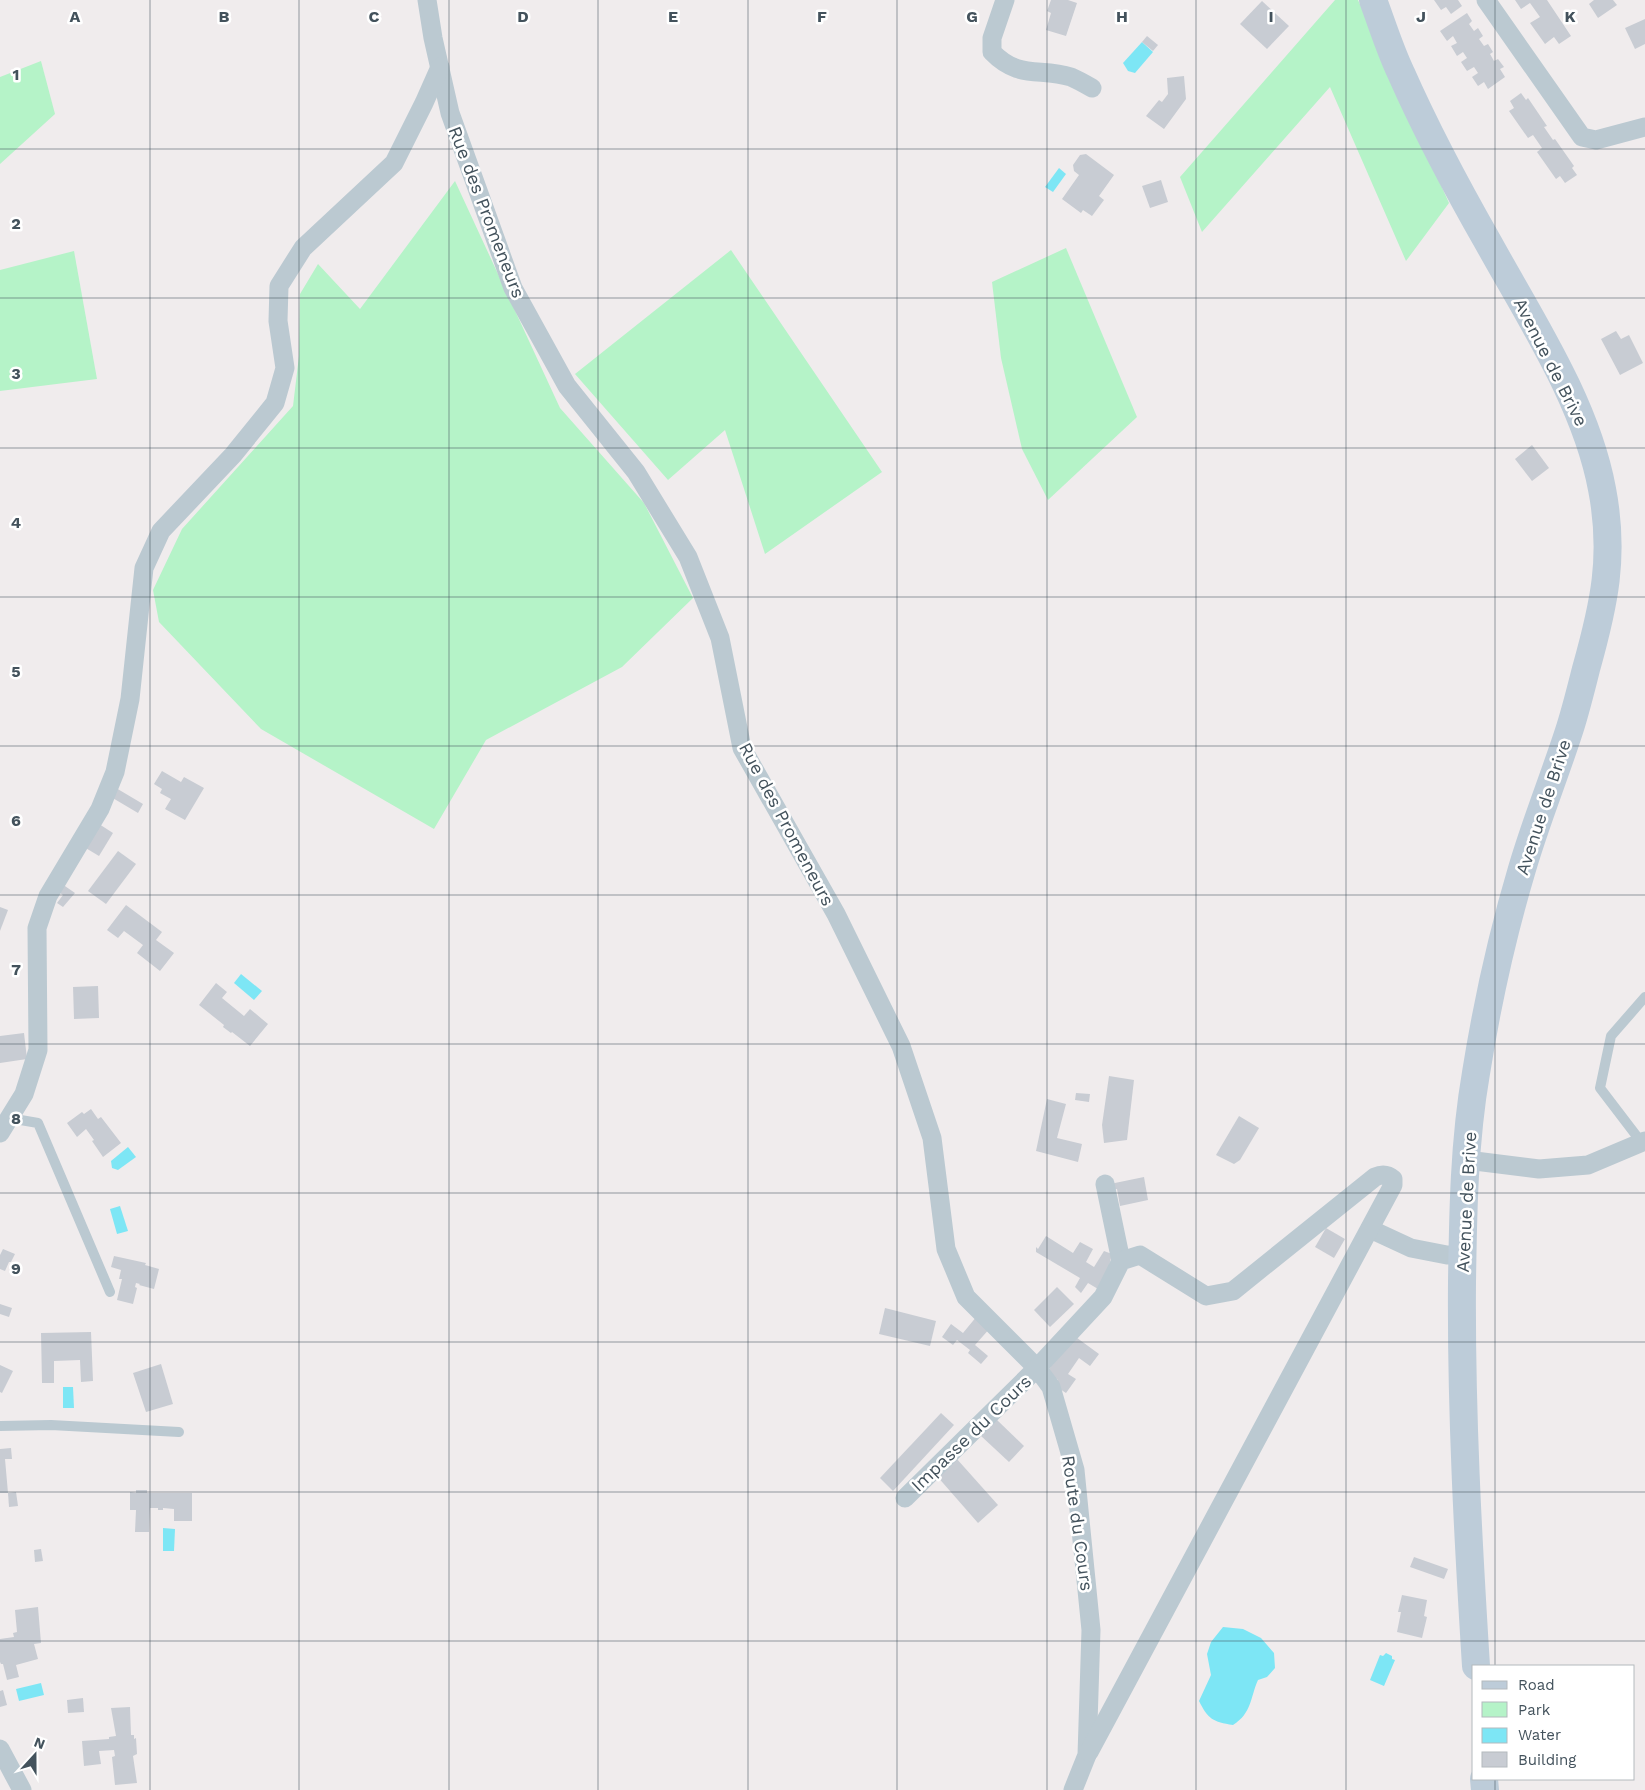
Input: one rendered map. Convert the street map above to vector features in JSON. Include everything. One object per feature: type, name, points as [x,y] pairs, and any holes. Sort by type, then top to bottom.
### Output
[{"type":"street","name":"Rue des Promeneurs","points":[[427,0],[450,113],[513,288],[567,386],[636,472],[688,557],[720,638],[742,748],[836,914],[896,1037],[932,1138],[946,1249],[966,1297],[1037,1368]]},
{"type":"street","points":[[1005,0],[992,38],[992,52],[1001,61],[1016,69],[1070,77],[1092,88]]},
{"type":"street","name":"Avenue de Brive","points":[[1372,0],[1399,70],[1445,166],[1567,387],[1590,441],[1602,488],[1608,528],[1608,572],[1600,619],[1570,727],[1523,866],[1485,1020],[1475,1079],[1462,1208],[1462,1347],[1464,1457],[1476,1665]]},
{"type":"street","points":[[1486,0],[1582,138],[1596,140],[1645,127]]},
{"type":"street","points":[[3,1123],[24,1094],[38,1050],[37,928],[48,896],[100,809],[115,772],[130,699],[144,568],[161,531],[233,455],[275,403],[285,368],[278,321],[279,286],[303,248],[394,163],[440,67]]},
{"type":"street","points":[[1467,1160],[1539,1169],[1588,1165],[1644,1142]]},
{"type":"street","name":"Route du Cours","points":[[1073,1790],[1087,1755],[1393,1186],[1393,1180],[1389,1176],[1381,1174],[1375,1177],[1233,1291],[1206,1296],[1140,1255],[1121,1261]]},
{"type":"street","points":[[1037,1368],[1102,1297],[1121,1261],[1105,1184]]},
{"type":"street","points":[[1370,1229],[1411,1248],[1447,1255],[1462,1255]]},
{"type":"street","name":"Impasse du Cours","points":[[904,1498],[1037,1368]]},
{"type":"street","name":"Route du Cours","points":[[1037,1368],[1051,1387],[1075,1470],[1091,1630],[1087,1755]]},
{"type":"street","points":[[0,1749],[22,1790]]},
{"type":"lane","points":[[1644,1142],[1600,1088],[1611,1036],[1645,998]]},
{"type":"lane","points":[[3,1123],[38,1123],[110,1292]]},
{"type":"lane","points":[[0,1426],[51,1425],[179,1432]]},
{"type":"green space","points":[[1335,0],[1358,0],[1449,203],[1406,261],[1330,87],[1202,232],[1180,177]]},
{"type":"green space","points":[[41,61],[55,114],[0,164],[0,77]]},
{"type":"green space","points":[[455,181],[560,408],[644,503],[693,598],[622,667],[486,740],[434,829],[261,729],[159,622],[153,590],[182,529],[293,406],[299,356],[300,294],[318,264],[360,309]]},
{"type":"green space","points":[[1066,248],[1137,417],[1048,500],[1022,449],[1001,358],[992,282]]},
{"type":"green space","points":[[731,250],[882,472],[765,554],[725,430],[668,480],[575,374]]},
{"type":"green space","points":[[74,251],[97,379],[0,391],[0,270]]},
{"type":"water","points":[[1142,42],[1153,52],[1135,73],[1128,71],[1123,63]]},
{"type":"water","points":[[1059,168],[1066,174],[1053,192],[1045,187]]},
{"type":"water","points":[[241,974],[262,991],[254,1000],[234,983]]},
{"type":"water","points":[[128,1147],[136,1157],[118,1170],[112,1168],[111,1161]]},
{"type":"water","points":[[120,1206],[128,1231],[117,1234],[110,1209]]},
{"type":"water","points":[[63,1387],[73,1387],[74,1408],[63,1408]]},
{"type":"water","points":[[163,1528],[175,1529],[174,1551],[163,1551]]},
{"type":"water","points":[[1223,1627],[1243,1629],[1261,1638],[1274,1653],[1275,1668],[1267,1677],[1258,1680],[1250,1705],[1244,1715],[1233,1725],[1212,1719],[1205,1712],[1199,1701],[1211,1675],[1207,1654],[1211,1642]]},
{"type":"water","points":[[1386,1653],[1395,1660],[1384,1686],[1370,1680],[1380,1655],[1383,1656]]},
{"type":"water","points":[[41,1683],[44,1695],[19,1701],[16,1689]]},
{"type":"building","points":[[1051,0],[1068,0],[1077,3],[1066,36],[1046,30],[1051,13],[1047,11]]},
{"type":"building","points":[[1434,0],[1458,0],[1462,6],[1451,14],[1446,7],[1441,10]]},
{"type":"building","points":[[1515,0],[1547,0],[1571,36],[1559,44],[1554,37],[1545,44],[1530,23],[1540,17],[1530,3],[1521,9]]},
{"type":"building","points":[[1594,0],[1613,0],[1617,5],[1598,18],[1589,4]]},
{"type":"building","points":[[1262,1],[1289,26],[1267,49],[1240,24]]},
{"type":"building","points":[[1467,13],[1472,21],[1469,24],[1474,31],[1478,28],[1483,36],[1479,39],[1484,46],[1488,44],[1493,52],[1490,54],[1494,61],[1498,59],[1504,67],[1500,69],[1505,77],[1488,89],[1484,82],[1478,86],[1472,77],[1478,73],[1474,67],[1467,71],[1461,62],[1467,58],[1463,52],[1457,56],[1451,46],[1457,43],[1453,36],[1447,41],[1440,31]]},
{"type":"building","points":[[1645,19],[1645,44],[1635,49],[1625,28]]},
{"type":"building","points":[[1147,36],[1158,45],[1153,51],[1142,42]]},
{"type":"building","points":[[1184,76],[1186,99],[1164,129],[1146,116],[1159,100],[1162,102],[1168,94],[1167,78]]},
{"type":"building","points":[[1521,93],[1526,100],[1528,98],[1547,126],[1544,127],[1574,166],[1572,168],[1577,175],[1565,183],[1560,176],[1556,179],[1537,152],[1542,148],[1533,135],[1528,138],[1509,111],[1514,108],[1510,101]]},
{"type":"building","points":[[1086,154],[1114,175],[1099,196],[1104,200],[1092,216],[1083,210],[1081,213],[1062,199],[1079,175],[1074,171],[1073,165],[1080,155]]},
{"type":"building","points":[[1161,180],[1168,202],[1150,208],[1142,186]]},
{"type":"building","points":[[1616,331],[1621,339],[1629,335],[1643,363],[1620,375],[1601,339]]},
{"type":"building","points":[[1532,445],[1549,468],[1532,481],[1515,459]]},
{"type":"building","points":[[162,771],[181,782],[184,777],[204,788],[185,820],[165,809],[171,799],[160,793],[162,789],[154,784]]},
{"type":"building","points":[[116,788],[143,804],[138,813],[111,797]]},
{"type":"building","points":[[99,824],[113,833],[99,856],[84,847]]},
{"type":"building","points":[[118,851],[136,864],[106,904],[88,891]]},
{"type":"building","points":[[62,884],[75,893],[63,907],[57,903],[63,895],[57,891]]},
{"type":"building","points":[[126,905],[162,932],[156,940],[174,953],[160,971],[137,953],[143,945],[124,931],[118,938],[107,930]]},
{"type":"building","points":[[0,907],[8,910],[0,931]]},
{"type":"building","points":[[216,983],[227,992],[222,998],[244,1016],[250,1009],[268,1024],[250,1046],[223,1027],[224,1025],[199,1005]]},
{"type":"building","points":[[98,986],[99,1018],[74,1019],[73,987]]},
{"type":"building","points":[[24,1033],[27,1059],[0,1063],[0,1036]]},
{"type":"building","points":[[1109,1076],[1134,1080],[1127,1140],[1104,1143],[1102,1125]]},
{"type":"building","points":[[1076,1093],[1090,1094],[1089,1102],[1075,1100]]},
{"type":"building","points":[[1047,1099],[1066,1104],[1057,1138],[1082,1144],[1078,1162],[1036,1151]]},
{"type":"building","points":[[91,1109],[98,1119],[101,1117],[121,1143],[103,1157],[86,1129],[77,1137],[67,1123],[82,1112],[84,1114]]},
{"type":"building","points":[[1239,1116],[1259,1128],[1240,1160],[1234,1164],[1216,1155]]},
{"type":"building","points":[[1144,1177],[1148,1200],[1120,1206],[1117,1189],[1111,1190],[1110,1184]]},
{"type":"building","points":[[1326,1228],[1345,1239],[1334,1258],[1315,1247]]},
{"type":"building","points":[[1046,1236],[1073,1253],[1080,1242],[1093,1249],[1086,1262],[1094,1267],[1104,1251],[1112,1254],[1107,1274],[1098,1289],[1088,1283],[1081,1293],[1075,1287],[1080,1278],[1036,1252],[1036,1247],[1038,1249]]},
{"type":"building","points":[[3,1249],[15,1254],[5,1271],[0,1269],[0,1255]]},
{"type":"building","points":[[114,1256],[146,1263],[145,1265],[159,1269],[154,1289],[136,1283],[135,1287],[137,1288],[133,1304],[117,1300],[122,1279],[119,1279],[121,1270],[111,1267]]},
{"type":"building","points":[[1057,1287],[1074,1304],[1050,1327],[1034,1310]]},
{"type":"building","points":[[0,1304],[12,1308],[9,1317],[0,1314]]},
{"type":"building","points":[[885,1308],[936,1321],[930,1346],[879,1334]]},
{"type":"building","points":[[977,1316],[991,1327],[975,1345],[988,1356],[981,1364],[968,1353],[970,1350],[957,1340],[953,1345],[942,1337],[951,1324],[963,1333]]},
{"type":"building","points":[[91,1332],[93,1381],[81,1382],[80,1360],[54,1361],[54,1383],[42,1383],[41,1333]]},
{"type":"building","points":[[1073,1335],[1099,1354],[1090,1366],[1079,1358],[1068,1374],[1076,1379],[1066,1393],[1054,1385],[1058,1380],[1047,1372]]},
{"type":"building","points":[[161,1364],[173,1404],[146,1412],[133,1373]]},
{"type":"building","points":[[0,1365],[13,1371],[2,1393],[0,1392]]},
{"type":"building","points":[[941,1413],[954,1425],[893,1491],[880,1478]]},
{"type":"building","points":[[996,1419],[1024,1446],[1009,1462],[980,1435]]},
{"type":"building","points":[[11,1448],[12,1459],[5,1459],[8,1493],[0,1493],[0,1449]]},
{"type":"building","points":[[956,1458],[998,1505],[978,1523],[936,1475]]},
{"type":"building","points":[[136,1490],[147,1490],[147,1493],[192,1493],[192,1521],[174,1521],[174,1509],[163,1508],[163,1510],[158,1510],[158,1508],[150,1508],[149,1532],[135,1532],[136,1510],[130,1510],[130,1492],[136,1493]]},
{"type":"building","points":[[16,1492],[18,1506],[9,1507],[8,1493]]},
{"type":"building","points":[[41,1549],[43,1561],[35,1562],[34,1550]]},
{"type":"building","points":[[1414,1557],[1448,1569],[1444,1579],[1410,1567]]},
{"type":"building","points":[[1402,1595],[1427,1600],[1424,1616],[1427,1617],[1422,1638],[1397,1632],[1401,1612],[1398,1612]]},
{"type":"building","points":[[38,1607],[41,1643],[34,1644],[38,1659],[16,1665],[19,1677],[7,1680],[3,1664],[0,1662],[0,1639],[14,1637],[13,1633],[17,1632],[15,1610]]},
{"type":"building","points":[[3,1690],[7,1705],[0,1707],[0,1691]]},
{"type":"building","points":[[83,1698],[84,1712],[68,1713],[67,1700]]},
{"type":"building","points":[[130,1707],[131,1735],[134,1735],[134,1739],[136,1738],[137,1754],[133,1756],[137,1783],[115,1785],[112,1757],[115,1756],[114,1750],[99,1751],[101,1764],[84,1766],[82,1741],[109,1739],[109,1737],[116,1736],[111,1708]]}]
